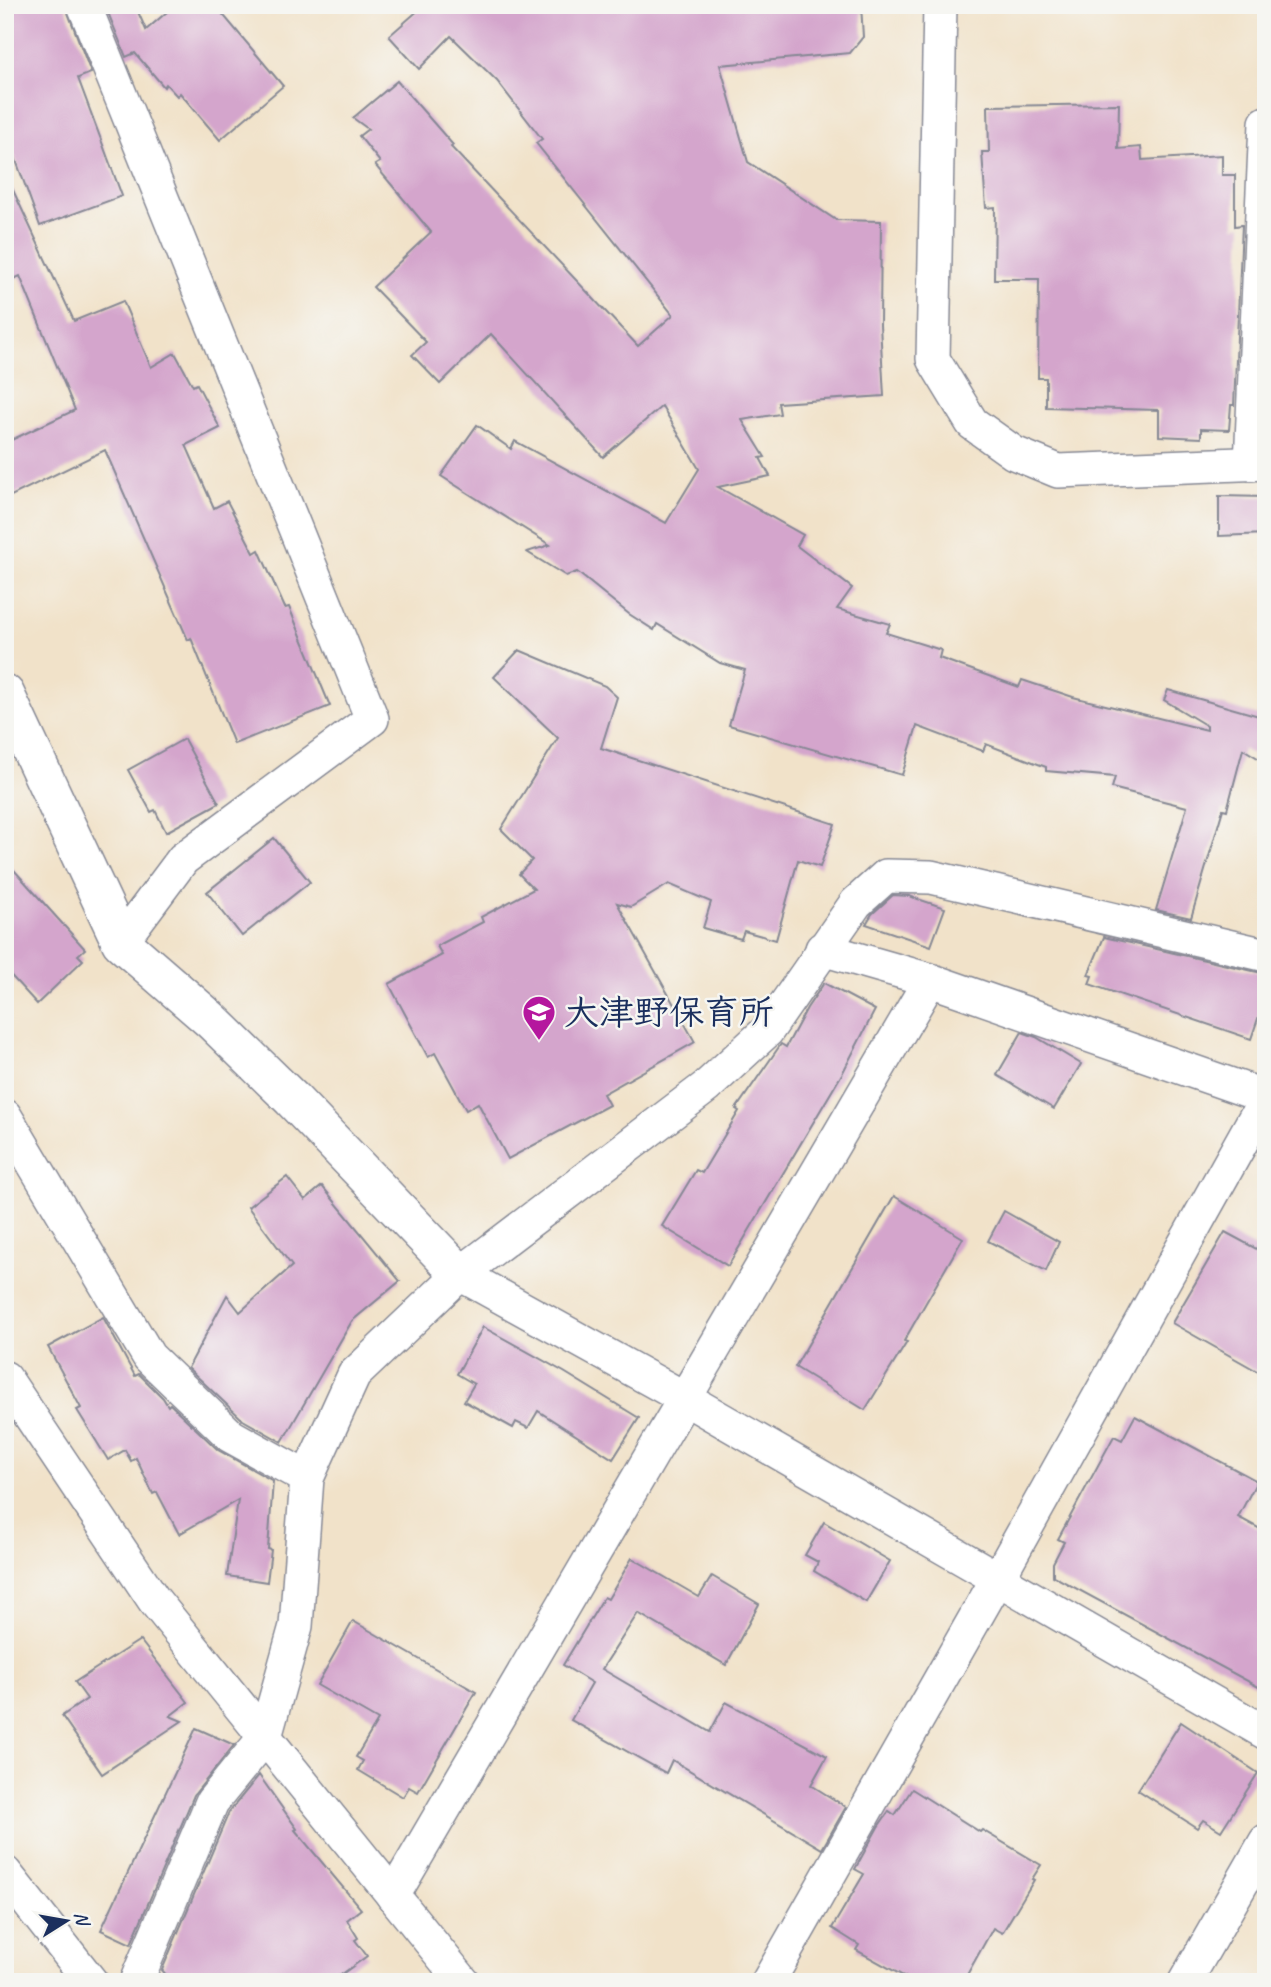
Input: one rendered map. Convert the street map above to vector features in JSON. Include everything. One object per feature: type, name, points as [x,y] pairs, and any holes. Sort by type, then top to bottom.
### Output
[{"type":"street","points":[[84,5],[372,719],[183,859],[121,942]]},
{"type":"street","points":[[940,5],[933,359],[972,423],[1014,453],[1058,471],[1258,464],[1266,123]]},
{"type":"street","points":[[5,694],[121,942],[232,1041],[292,1099],[460,1274],[684,1398],[1266,1733]]},
{"type":"street","points":[[136,1982],[212,1802],[265,1737],[296,1626],[307,1478],[354,1375],[460,1274],[706,1087],[767,1031],[856,903],[886,876],[931,877],[1266,954]]},
{"type":"street","points":[[768,1982],[1266,1098],[930,980],[822,949]]},
{"type":"street","points":[[393,1896],[930,980]]},
{"type":"street","points":[[5,1116],[149,1357],[231,1436],[307,1478]]},
{"type":"street","points":[[5,1378],[154,1600],[463,1982]]},
{"type":"street","points":[[1185,1982],[1266,1841]]},
{"type":"street","points":[[5,1873],[91,1982]]},
{"type":"building","points":[[5,5],[65,5],[91,73],[78,78],[122,196],[40,226],[5,130]]},
{"type":"building","points":[[105,5],[135,5],[146,30],[175,5],[215,5],[283,86],[220,140],[180,93],[177,96],[166,84],[164,87],[135,53],[126,57]]},
{"type":"building","points":[[418,5],[861,5],[863,37],[850,53],[720,65],[748,162],[836,220],[881,221],[880,325],[884,396],[778,403],[780,414],[742,420],[765,457],[760,458],[770,476],[718,487],[803,535],[797,546],[852,588],[837,609],[890,624],[886,633],[941,650],[939,658],[1019,687],[1022,680],[1073,697],[1207,730],[1207,726],[1164,700],[1168,690],[1266,718],[1266,763],[1243,749],[1227,810],[1223,809],[1191,918],[1156,910],[1187,807],[1112,788],[1115,777],[1046,771],[1046,767],[986,744],[983,751],[917,726],[902,775],[729,725],[745,670],[720,663],[657,624],[654,630],[629,614],[577,572],[566,576],[527,552],[550,545],[441,476],[477,425],[511,449],[515,441],[666,523],[699,469],[662,406],[603,457],[491,334],[440,384],[412,355],[426,342],[373,287],[431,232],[375,165],[380,162],[359,136],[368,129],[353,118],[397,81],[453,145],[451,147],[638,346],[673,315],[536,143],[542,139],[497,81],[451,36],[419,69],[389,36],[421,8]]},
{"type":"building","points":[[1119,104],[1118,149],[1141,147],[1142,160],[1222,155],[1222,175],[1235,175],[1235,226],[1242,225],[1234,405],[1231,405],[1229,430],[1201,429],[1201,438],[1159,436],[1159,410],[1046,407],[1046,378],[1038,378],[1039,279],[994,279],[995,207],[986,208],[982,152],[989,152],[988,106]]},
{"type":"building","points":[[5,173],[74,321],[123,301],[151,367],[175,353],[193,386],[197,384],[220,428],[186,445],[214,508],[227,501],[254,553],[259,550],[285,608],[289,607],[330,706],[234,744],[191,638],[188,640],[105,450],[5,499],[5,443],[75,410],[20,276],[5,283]]},
{"type":"building","points":[[1219,496],[1266,497],[1266,534],[1219,536]]},
{"type":"building","points":[[519,650],[605,686],[617,697],[601,748],[835,824],[820,867],[798,860],[776,940],[744,931],[741,939],[703,928],[711,902],[669,884],[631,907],[617,903],[695,1042],[603,1094],[609,1105],[508,1159],[478,1103],[466,1110],[435,1053],[428,1057],[389,984],[442,955],[437,946],[483,922],[481,917],[534,889],[519,874],[532,860],[501,829],[558,738],[494,677]]},
{"type":"building","points":[[184,739],[219,803],[166,832],[155,810],[151,812],[128,770]]},
{"type":"building","points":[[274,838],[310,882],[242,936],[207,892]]},
{"type":"building","points":[[5,860],[85,949],[78,955],[83,960],[37,1004],[5,969]]},
{"type":"building","points":[[893,895],[909,896],[945,908],[931,946],[866,924],[872,914]]},
{"type":"building","points":[[1104,937],[1266,974],[1266,995],[1251,1039],[1089,984],[1092,976],[1088,975]]},
{"type":"building","points":[[824,983],[875,1010],[842,1074],[728,1266],[662,1226],[696,1170],[702,1173],[739,1111],[736,1109],[781,1044],[786,1047]]},
{"type":"building","points":[[1022,1032],[1036,1037],[1081,1064],[1054,1109],[997,1075]]},
{"type":"building","points":[[287,1177],[305,1200],[322,1186],[400,1281],[352,1321],[282,1442],[243,1420],[188,1368],[227,1295],[240,1312],[292,1266],[248,1207]]},
{"type":"building","points":[[894,1196],[963,1238],[904,1341],[907,1342],[865,1410],[795,1367]]},
{"type":"building","points":[[1004,1211],[1059,1242],[1046,1271],[988,1241]]},
{"type":"building","points":[[1225,1232],[1266,1254],[1266,1376],[1172,1323]]},
{"type":"building","points":[[103,1317],[135,1376],[139,1374],[168,1406],[170,1404],[218,1450],[273,1481],[267,1582],[227,1576],[238,1500],[179,1534],[157,1492],[153,1494],[136,1458],[131,1461],[125,1450],[108,1460],[77,1410],[81,1408],[48,1347]]},
{"type":"building","points":[[483,1327],[639,1418],[613,1459],[538,1411],[528,1428],[516,1422],[513,1428],[464,1401],[474,1384],[457,1374]]},
{"type":"building","points":[[1135,1416],[1257,1481],[1238,1517],[1266,1532],[1266,1691],[1053,1576],[1053,1563],[1064,1542],[1058,1539],[1114,1436],[1122,1440]]},
{"type":"building","points":[[824,1522],[890,1561],[866,1602],[814,1571],[818,1562],[805,1555]]},
{"type":"building","points":[[632,1558],[699,1597],[712,1576],[759,1604],[726,1665],[638,1613],[602,1669],[710,1732],[726,1702],[827,1756],[811,1785],[846,1807],[822,1849],[672,1760],[666,1773],[571,1720],[592,1683],[563,1665],[604,1597],[608,1599]]},
{"type":"building","points":[[353,1621],[476,1692],[418,1792],[409,1787],[403,1797],[358,1770],[363,1761],[356,1757],[378,1720],[317,1685]]},
{"type":"building","points":[[140,1640],[188,1702],[170,1716],[182,1721],[102,1774],[62,1716],[87,1699],[75,1682]]},
{"type":"building","points":[[1181,1722],[1258,1773],[1221,1831],[1203,1820],[1197,1828],[1138,1790]]},
{"type":"building","points":[[196,1728],[234,1745],[194,1795],[131,1944],[101,1930]]},
{"type":"building","points":[[259,1775],[297,1829],[295,1830],[361,1909],[347,1920],[358,1938],[355,1940],[367,1956],[331,1982],[172,1982],[162,1970],[229,1812]]},
{"type":"building","points":[[912,1789],[980,1832],[982,1830],[1041,1865],[1002,1933],[993,1928],[963,1982],[914,1982],[856,1950],[859,1945],[832,1928],[864,1874],[855,1869],[878,1827],[889,1811],[895,1815]]},
{"type":"place","name":"大津野保育所","points":[[539,1042]]}]
